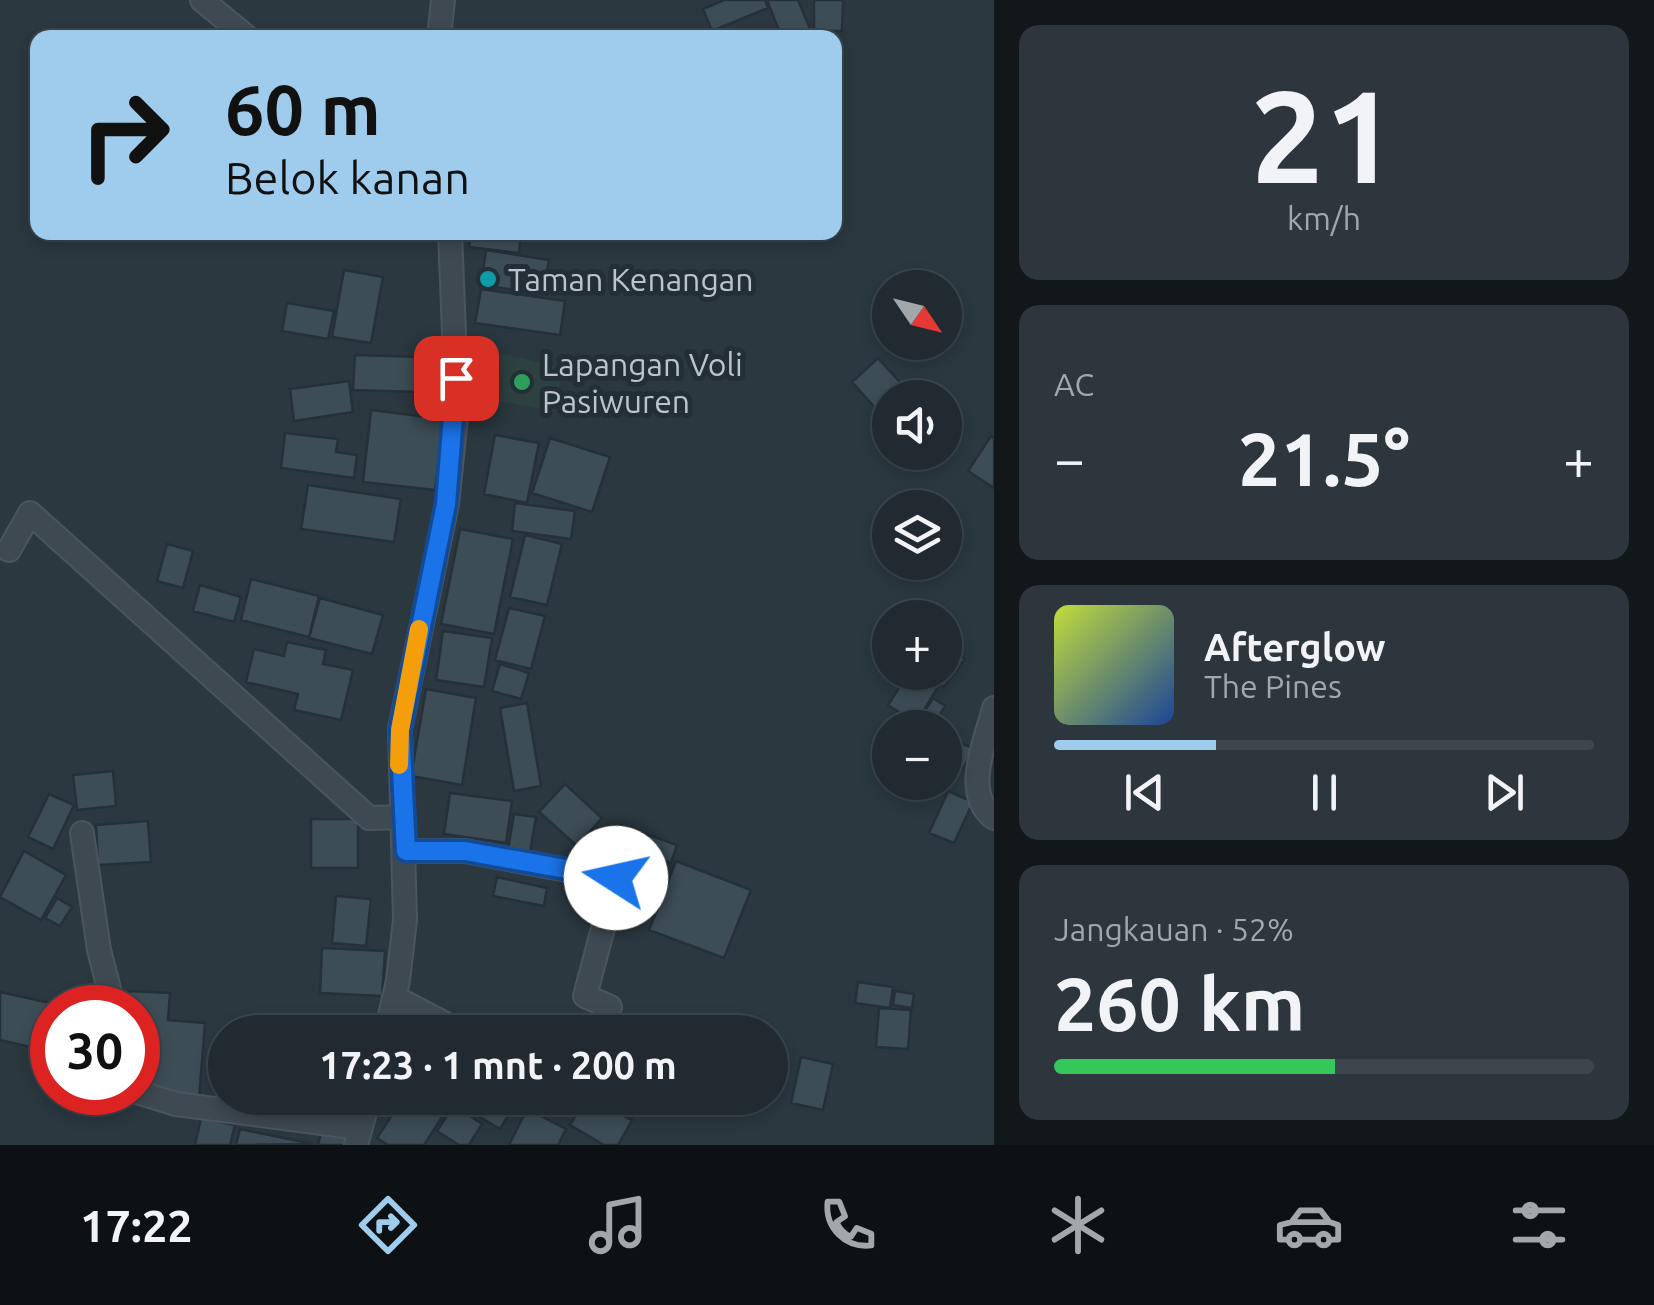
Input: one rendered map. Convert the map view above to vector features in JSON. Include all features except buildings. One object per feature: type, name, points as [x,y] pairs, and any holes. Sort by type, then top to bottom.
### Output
[{"type":"street","points":[[202,0],[238,30]]},
{"type":"street","points":[[440,30],[443,0]]},
{"type":"street","points":[[390,1015],[405,920],[400,730],[446,504],[457,409],[450,240]]},
{"type":"street","points":[[9,550],[30,513],[369,818],[402,817]]},
{"type":"street","points":[[994,708],[976,785],[979,804],[994,818]]},
{"type":"street","points":[[82,833],[99,950],[108,985]]},
{"type":"street","points":[[406,851],[465,851],[616,878],[585,996],[610,1007],[606,1015]]},
{"type":"street","points":[[394,997],[429,1015]]},
{"type":"street","points":[[160,1100],[358,1137]]},
{"type":"green space","name":"Lapangan Voli Pasiwuren","points":[[488,350],[563,368],[554,412],[481,397]]},
{"type":"slow traffic","points":[[399,765],[400,730],[419,629]]},
{"type":"place","name":"Taman Kenangan","points":[[488,279]]},
{"type":"place","name":"Lapangan Voli Pasiwuren","points":[[522,382]]},
{"type":"route","points":[[456,378],[457,409],[446,504],[400,730],[399,786],[406,851],[465,851],[616,878]]}]
